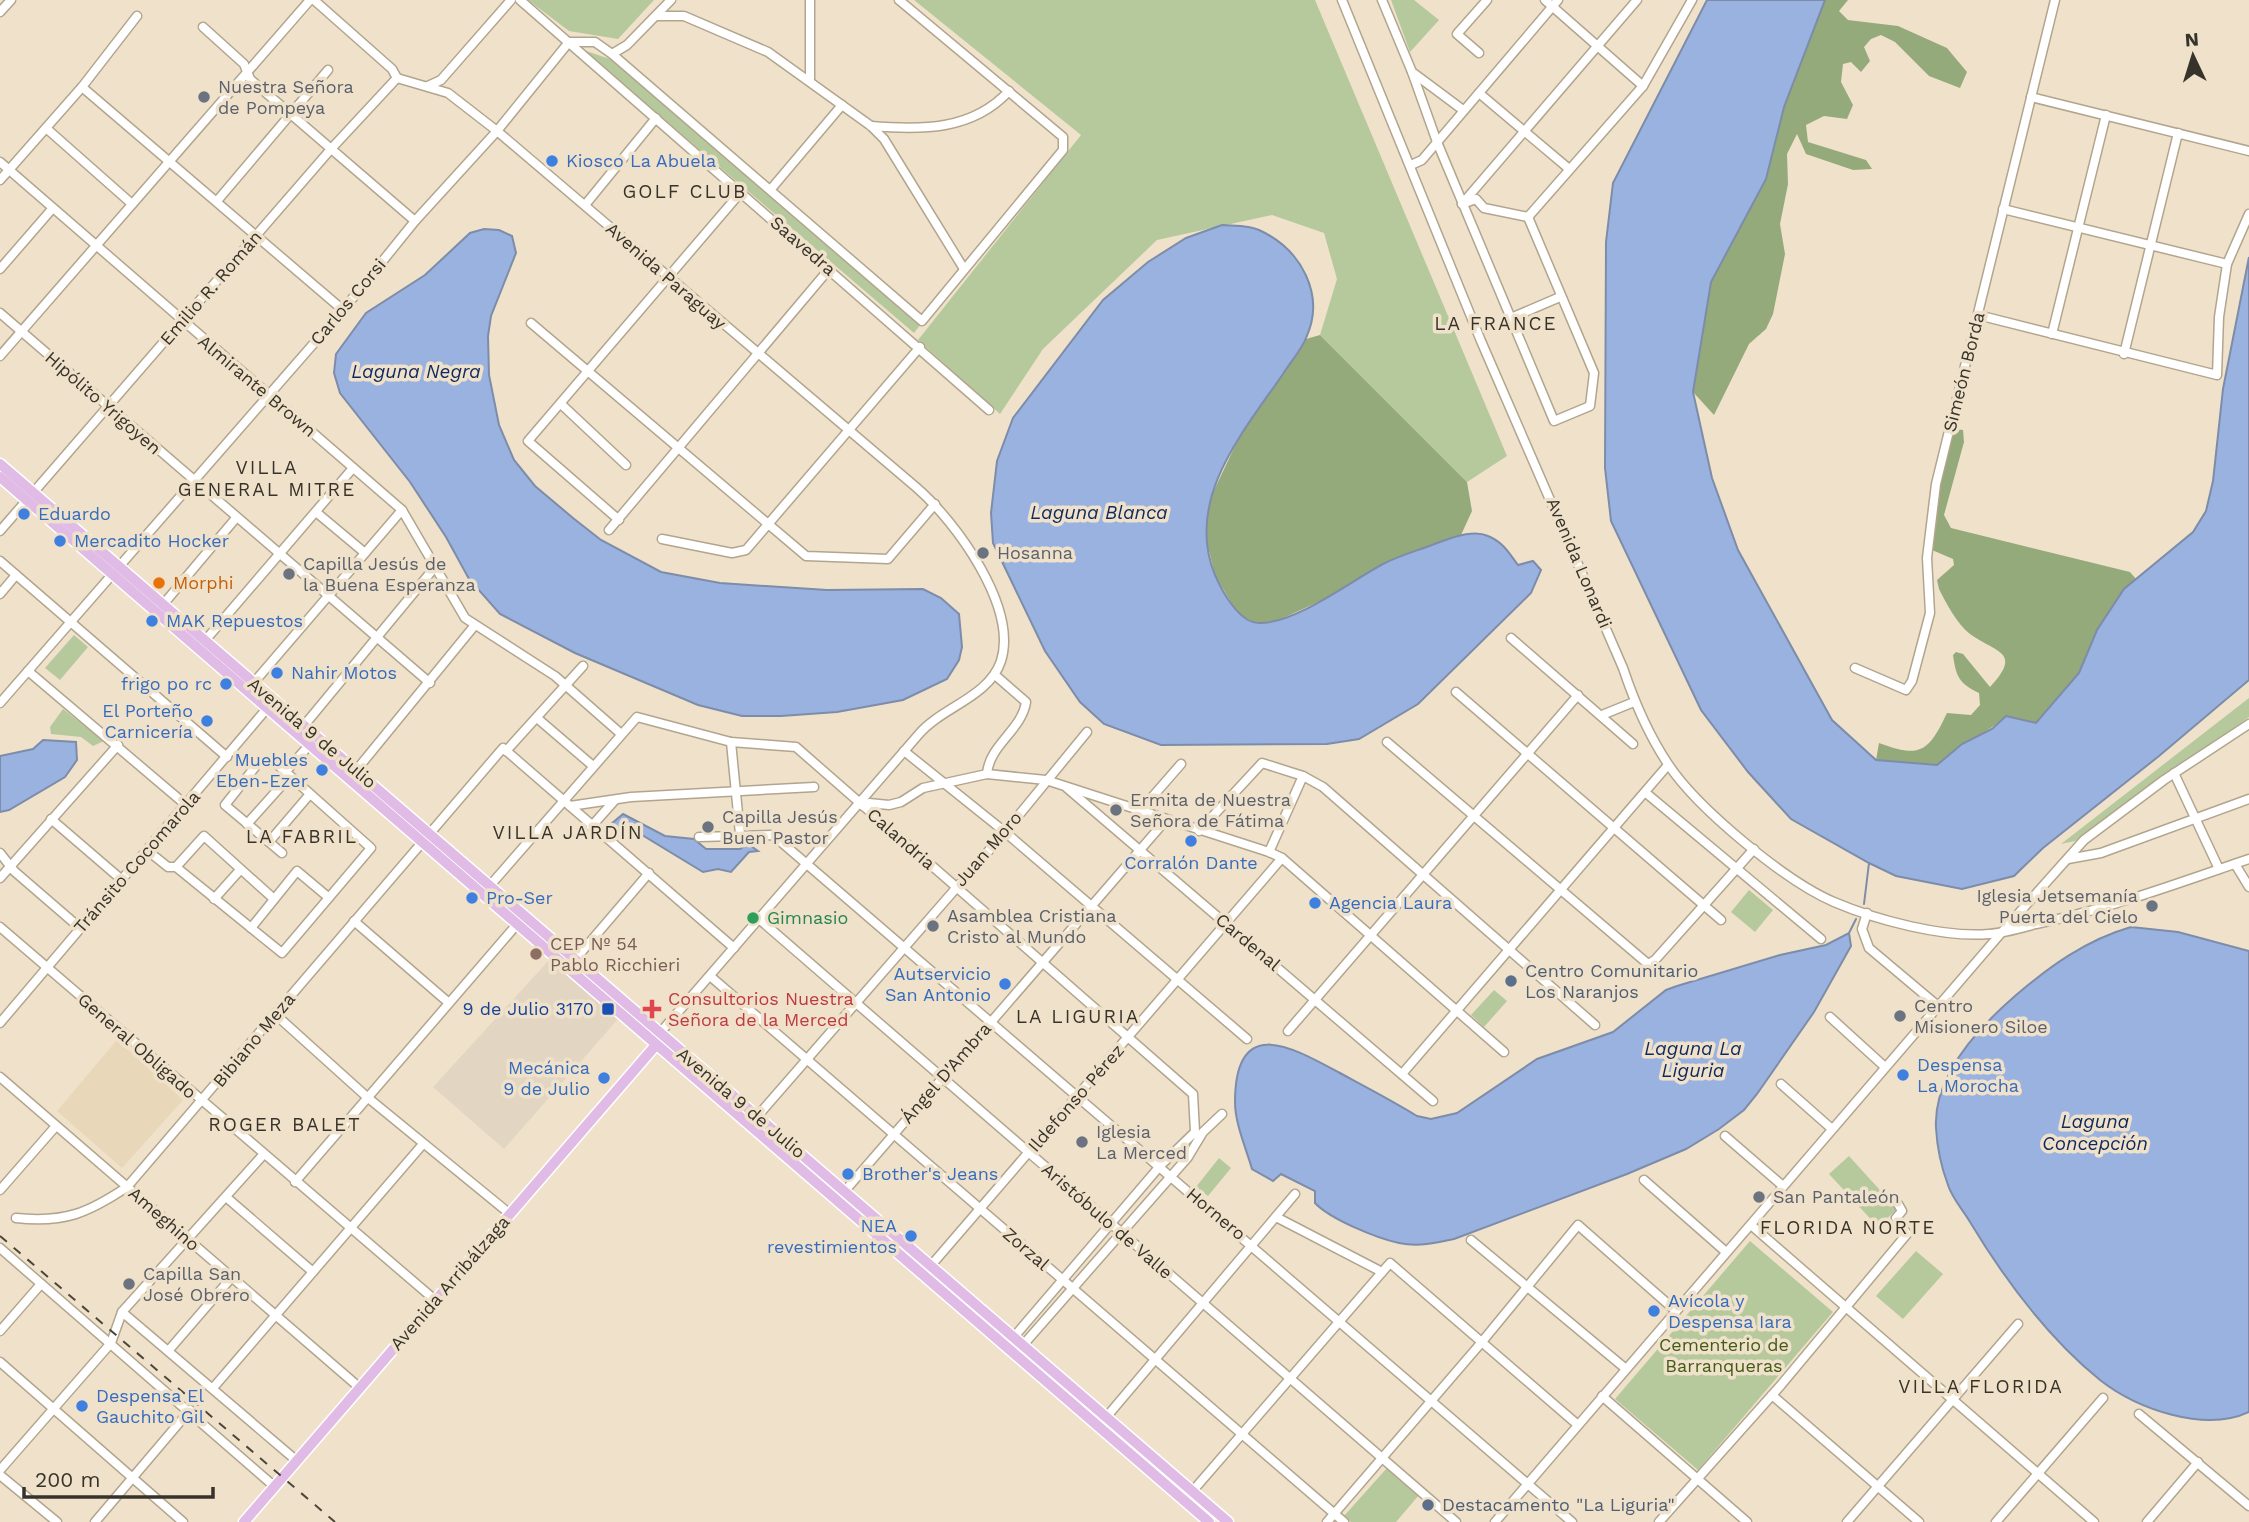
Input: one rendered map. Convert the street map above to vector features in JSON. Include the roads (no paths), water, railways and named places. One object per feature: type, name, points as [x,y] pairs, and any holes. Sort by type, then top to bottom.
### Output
[{"type":"main road","name":"Avenida 9 de Julio","points":[[0,464],[30,497]]},
{"type":"main road","name":"Avenida 9 de Julio","points":[[0,477],[30,497],[427,838],[490,885],[525,915],[571,964]]},
{"type":"main road","name":"Avenida 9 de Julio","points":[[427,838],[517,925],[571,964],[753,1120],[845,1191],[927,1270]]},
{"type":"main road","name":"Avenida Arribálzaga","points":[[244,1522],[658,1039]]},
{"type":"main road","name":"Avenida 9 de Julio","points":[[753,1120],[837,1200],[1107,1418],[1228,1522]]},
{"type":"main road","name":"Avenida 9 de Julio","points":[[1020,1349],[1098,1427],[1209,1522]]},
{"type":"street","points":[[0,12],[11,0]]},
{"type":"street","points":[[0,356],[312,0]]},
{"type":"street","name":"Avenida Paraguay","points":[[312,0],[397,78],[448,93],[497,131],[935,504],[992,585],[1000,610],[1002,637],[1002,659],[995,675]]},
{"type":"street","points":[[428,86],[441,80],[510,0]]},
{"type":"street","name":"Saavedra","points":[[520,0],[830,268],[989,410]]},
{"type":"street","points":[[612,54],[626,45],[671,0]]},
{"type":"street","points":[[810,0],[810,79]]},
{"type":"street","points":[[657,16],[684,16],[768,52],[810,79],[870,126],[884,139],[964,269],[1063,150],[1063,137],[899,0]]},
{"type":"street","name":"Avenida Lonardi","points":[[1342,0],[1481,341],[1623,668],[1634,702],[1668,765],[1707,808],[1754,849],[1812,891],[1867,913],[1951,932],[2002,932],[2094,911],[2249,859]]},
{"type":"street","points":[[1382,0],[1462,204],[1555,421],[1590,406],[1594,373],[1528,217]]},
{"type":"street","points":[[1479,53],[1457,34],[1487,0]]},
{"type":"street","points":[[1545,0],[1555,3],[1597,47],[1643,86]]},
{"type":"street","points":[[1462,204],[1637,0]]},
{"type":"street","points":[[1528,217],[1568,168],[1643,86],[1692,0]]},
{"type":"street","name":"Simeón Borda","points":[[1855,668],[1906,690],[1912,681],[1930,613],[1927,558],[1936,484],[2055,0]]},
{"type":"street","points":[[1411,165],[1422,160],[1555,3]]},
{"type":"street","points":[[0,180],[82,87],[137,16]]},
{"type":"street","points":[[203,27],[244,64],[250,79],[415,221]]},
{"type":"street","name":"Saavedra","points":[[569,42],[595,42],[612,54],[922,321],[964,269]]},
{"type":"street","name":"Carlos Corsi","points":[[0,703],[343,310],[415,221],[497,131],[569,42]]},
{"type":"street","points":[[217,201],[328,70]]},
{"type":"street","points":[[1412,72],[1463,110]]},
{"type":"street","name":"Emilio R. Román","points":[[0,531],[331,149],[397,78]]},
{"type":"street","points":[[82,87],[343,310]]},
{"type":"street","points":[[870,126],[917,130],[958,124],[997,104],[1009,91]]},
{"type":"street","points":[[1479,93],[1568,168]]},
{"type":"street","points":[[2031,97],[2249,151]]},
{"type":"street","points":[[771,189],[842,105]]},
{"type":"street","points":[[2052,334],[2106,115]]},
{"type":"street","points":[[585,205],[656,118]]},
{"type":"street","points":[[46,128],[132,204]]},
{"type":"street","points":[[2124,354],[2178,133]]},
{"type":"street","name":"Almirante Brown","points":[[0,162],[402,510],[465,618],[555,676],[620,733]]},
{"type":"street","points":[[618,520],[528,441],[741,192]]},
{"type":"street","points":[[1462,204],[1476,199],[1485,208],[1528,217]]},
{"type":"street","points":[[1469,219],[1485,208]]},
{"type":"street","points":[[0,269],[52,209]]},
{"type":"street","points":[[2003,209],[2227,264]]},
{"type":"street","points":[[1978,316],[2217,375],[2219,317],[2227,264],[2249,214]]},
{"type":"street","points":[[609,530],[830,268]]},
{"type":"street","points":[[1511,318],[1560,297]]},
{"type":"street","name":"Hipólito Yrigoyen","points":[[0,313],[430,683]]},
{"type":"street","points":[[531,323],[806,556],[888,559],[935,504]]},
{"type":"street","points":[[662,539],[732,553],[746,550],[920,347]]},
{"type":"street","points":[[561,404],[626,465]]},
{"type":"street","points":[[202,644],[353,468]]},
{"type":"street","points":[[250,687],[402,510]]},
{"type":"street","points":[[316,512],[365,553]]},
{"type":"street","points":[[160,608],[236,518]]},
{"type":"street","points":[[0,561],[227,757]]},
{"type":"street","points":[[301,730],[435,567]]},
{"type":"street","points":[[0,594],[16,575]]},
{"type":"street","points":[[352,774],[430,683],[475,625]]},
{"type":"street","points":[[1511,638],[1633,744]]},
{"type":"street","name":"Bibiano Meza","points":[[16,1218],[37,1220],[67,1216],[102,1205],[127,1187],[504,750],[537,718],[583,666]]},
{"type":"street","points":[[28,671],[186,805]]},
{"type":"street","points":[[658,1039],[925,727],[995,675],[1026,702],[1024,715],[988,760],[987,774]]},
{"type":"street","points":[[1456,692],[1721,920]]},
{"type":"street","points":[[1288,1031],[1578,695]]},
{"type":"street","points":[[1602,715],[1634,702]]},
{"type":"street","name":"Tránsito Cocomarola","points":[[0,1023],[270,704]]},
{"type":"street","points":[[537,718],[593,765]]},
{"type":"street","points":[[483,894],[566,803],[620,733],[637,718],[732,742],[796,747],[861,804],[889,805],[901,802],[923,788],[987,774],[1046,780],[1282,858],[1504,1052]]},
{"type":"street","points":[[1495,1522],[1885,1067],[2084,840],[2175,773],[2249,724]]},
{"type":"street","name":"Juan Moro","points":[[753,1120],[1005,832],[1087,732]]},
{"type":"street","points":[[247,824],[313,740]]},
{"type":"street","points":[[732,742],[740,834]]},
{"type":"street","points":[[1387,742],[1648,964],[1655,960],[1754,849]]},
{"type":"street","points":[[0,878],[118,745]]},
{"type":"street","points":[[504,750],[734,948]]},
{"type":"street","points":[[904,751],[1005,832],[1247,1039]]},
{"type":"street","points":[[176,866],[282,953],[371,848],[271,759],[259,762],[225,806],[282,853]]},
{"type":"street","points":[[1199,831],[1262,763],[1303,776],[1323,787],[1507,951],[1595,1025]]},
{"type":"street","points":[[1140,811],[1181,764]]},
{"type":"street","points":[[1402,1074],[1668,765]]},
{"type":"street","points":[[2175,773],[2219,869]]},
{"type":"street","points":[[1269,852],[1303,776]]},
{"type":"street","name":"Cardenal","points":[[1062,784],[1433,1101]]},
{"type":"street","points":[[566,803],[814,787]]},
{"type":"street","points":[[1646,793],[1821,939]]},
{"type":"street","points":[[269,842],[310,794]]},
{"type":"street","points":[[2067,859],[2101,853],[2249,799]]},
{"type":"street","points":[[591,827],[614,801]]},
{"type":"street","name":"Calandria","points":[[861,804],[1194,1094],[1197,1135]]},
{"type":"street","points":[[51,819],[122,880]]},
{"type":"street","name":"Ángel D'Ambra","points":[[837,1200],[1166,820]]},
{"type":"street","name":"Hornero","points":[[699,837],[774,835],[992,1020],[1527,1484]]},
{"type":"street","points":[[148,851],[168,867],[176,866],[204,836],[274,899]]},
{"type":"street","points":[[0,853],[80,928]]},
{"type":"street","name":"Ildefonso Pérez","points":[[927,1270],[1282,858]]},
{"type":"street","points":[[2235,864],[2249,887]]},
{"type":"street","points":[[214,899],[240,870]]},
{"type":"street","points":[[251,928],[297,871],[328,897]]},
{"type":"street","points":[[571,964],[649,873]]},
{"type":"street","points":[[1867,913],[1862,929],[1869,948],[1938,1006]]},
{"type":"street","points":[[295,1182],[525,915]]},
{"type":"street","name":"Aristóbulo de Valle","points":[[759,919],[1455,1522]]},
{"type":"street","points":[[355,921],[449,1003]]},
{"type":"street","name":"General Obligado","points":[[0,926],[263,1155],[435,1300]]},
{"type":"street","name":"Zorzal","points":[[710,976],[1344,1522]]},
{"type":"street","points":[[276,1015],[367,1097],[510,1214]]},
{"type":"street","points":[[1830,1017],[1885,1067]]},
{"type":"street","name":"Ameghino","points":[[0,1077],[360,1388]]},
{"type":"street","points":[[1781,1084],[1832,1129]]},
{"type":"street","points":[[1010,1341],[1160,1166],[1222,1114]]},
{"type":"street","points":[[0,1190],[56,1125]]},
{"type":"street","points":[[1020,1349],[1171,1176],[1197,1135]]},
{"type":"street","points":[[1725,1136],[1783,1186]]},
{"type":"street","points":[[213,1388],[423,1144]]},
{"type":"street","points":[[57,1522],[0,1472],[111,1343],[121,1312],[263,1155]]},
{"type":"street","points":[[1644,1180],[1726,1252]]},
{"type":"street","points":[[1098,1427],[1295,1194]]},
{"type":"street","points":[[226,1197],[313,1272]]},
{"type":"street","points":[[1659,1522],[1772,1395],[1907,1234],[1896,1218],[1902,1211],[1898,1204]]},
{"type":"street","points":[[1276,1217],[1382,1272]]},
{"type":"street","points":[[1327,1522],[1578,1225],[1676,1311]]},
{"type":"street","points":[[1751,1225],[2094,1522]]},
{"type":"street","points":[[1471,1240],[1626,1369]]},
{"type":"street","points":[[0,1248],[190,1410],[275,1487]]},
{"type":"street","points":[[1184,1501],[1390,1263],[1578,1425]]},
{"type":"street","points":[[169,1350],[232,1277]]},
{"type":"street","points":[[0,1331],[41,1284]]},
{"type":"street","points":[[121,1312],[297,1461]]},
{"type":"street","points":[[1847,1522],[2018,1324]]},
{"type":"street","points":[[0,1362],[183,1522]]},
{"type":"street","points":[[1772,1395],[1919,1522]]},
{"type":"street","points":[[1602,1396],[1747,1522]]},
{"type":"street","points":[[1996,1522],[2103,1398]]},
{"type":"street","points":[[95,1522],[190,1410]]},
{"type":"street","points":[[2139,1414],[2249,1506]]},
{"type":"street","points":[[2147,1522],[2198,1462]]},
{"type":"street","points":[[1527,1484],[1572,1522]]},
{"type":"water","points":[[1707,0],[1825,0],[1784,107],[1766,179],[1711,282],[1693,392],[1712,478],[1738,550],[1832,720],[1876,760],[1937,765],[1962,744],[1992,729],[2006,716],[2036,723],[2079,673],[2097,630],[2124,589],[2193,532],[2206,511],[2213,481],[2223,389],[2249,257],[2249,680],[2043,848],[2014,876],[1962,889],[1896,876],[1791,819],[1748,772],[1701,710],[1611,521],[1605,468],[1606,242],[1613,183]]},
{"type":"water","name":"Laguna Blanca","points":[[1222,225],[1255,228],[1287,249],[1306,275],[1313,306],[1304,343],[1236,443],[1212,494],[1207,520],[1207,547],[1218,582],[1238,612],[1252,622],[1259,623],[1289,617],[1390,561],[1469,534],[1482,534],[1493,538],[1518,565],[1533,561],[1541,570],[1531,593],[1418,704],[1359,739],[1327,744],[1161,745],[1104,724],[1080,702],[1045,651],[993,543],[991,513],[997,461],[1013,418],[1103,300],[1148,262],[1186,238]]},
{"type":"water","name":"Laguna Negra","points":[[484,229],[499,230],[512,236],[516,253],[491,316],[488,336],[489,375],[499,425],[514,460],[535,486],[601,540],[661,572],[720,583],[827,590],[923,589],[941,598],[959,614],[962,647],[959,660],[947,679],[903,700],[837,712],[742,716],[698,705],[575,653],[500,614],[469,579],[446,537],[410,482],[340,393],[334,373],[336,354],[366,313],[425,275],[470,233]]},
{"type":"water","points":[[43,740],[76,742],[77,760],[65,777],[9,810],[0,812],[0,756],[33,749]]},
{"type":"water","points":[[623,814],[665,836],[694,839],[706,849],[740,849],[748,844],[758,851],[749,852],[731,872],[718,869],[703,872],[642,835],[616,836],[611,824]]},
{"type":"water","name":"Laguna Concepción","points":[[2131,927],[2178,932],[2249,951],[2249,1412],[2231,1418],[2192,1419],[2152,1408],[2115,1391],[2081,1363],[2028,1307],[1998,1265],[1952,1195],[1940,1157],[1936,1128],[1942,1090],[1960,1054],[1973,1038],[2015,996],[2055,964],[2099,939]]},
{"type":"water","name":"Laguna La Liguria","points":[[1849,933],[1851,946],[1814,1012],[1744,1110],[1686,1149],[1627,1174],[1454,1239],[1413,1245],[1389,1241],[1354,1227],[1315,1203],[1315,1191],[1281,1174],[1273,1181],[1252,1169],[1239,1127],[1235,1102],[1237,1075],[1244,1057],[1255,1047],[1284,1047],[1302,1053],[1417,1116],[1431,1119],[1457,1113],[1537,1059],[1613,1032],[1666,990],[1780,955],[1826,945]]},
{"type":"waterway","points":[[1864,904],[1869,863]]},
{"type":"waterway","points":[[1849,933],[1856,919]]},
{"type":"railway","points":[[0,1236],[335,1522]]},
{"type":"place","name":"Nuestra Señora de Pompeya","points":[[204,97]]},
{"type":"place","name":"Kiosco La Abuela","points":[[552,161]]},
{"type":"place","name":"Eduardo","points":[[24,514]]},
{"type":"place","name":"Mercadito Hocker","points":[[60,541]]},
{"type":"place","name":"Hosanna","points":[[983,553]]},
{"type":"place","name":"Capilla Jesús de la Buena Esperanza","points":[[289,574]]},
{"type":"place","name":"Morphi","points":[[159,583]]},
{"type":"place","name":"MAK Repuestos","points":[[152,621]]},
{"type":"place","name":"Nahir Motos","points":[[277,673]]},
{"type":"place","name":"frigo po rc","points":[[226,684]]},
{"type":"place","name":"El Porteño Carnicería","points":[[207,721]]},
{"type":"place","name":"Muebles Eben-Ezer","points":[[322,770]]},
{"type":"place","name":"Ermita de Nuestra Señora de Fátima","points":[[1116,810]]},
{"type":"place","name":"Capilla Jesús Buen Pastor","points":[[708,827]]},
{"type":"place","name":"Corralón Dante","points":[[1191,841]]},
{"type":"place","name":"Pro-Ser","points":[[472,898]]},
{"type":"place","name":"Agencia Laura","points":[[1315,903]]},
{"type":"place","name":"Iglesia Jetsemanía Puerta del Cielo","points":[[2152,906]]},
{"type":"place","name":"Gimnasio","points":[[753,918]]},
{"type":"place","name":"Asamblea Cristiana Cristo al Mundo","points":[[933,926]]},
{"type":"place","name":"CEP Nº 54 Pablo Ricchieri","points":[[536,954]]},
{"type":"place","name":"Centro Comunitario Los Naranjos","points":[[1511,981]]},
{"type":"place","name":"Autservicio San Antonio","points":[[1005,984]]},
{"type":"place","name":"9 de Julio 3170","points":[[608,1009]]},
{"type":"place","name":"Consultorios Nuestra Señora de la Merced","points":[[652,1009]]},
{"type":"place","name":"Centro Misionero Siloe","points":[[1900,1016]]},
{"type":"place","name":"Despensa La Morocha","points":[[1903,1075]]},
{"type":"place","name":"Mecánica 9 de Julio","points":[[604,1078]]},
{"type":"place","name":"Iglesia La Merced","points":[[1082,1142]]},
{"type":"place","name":"Brother's Jeans","points":[[848,1174]]},
{"type":"place","name":"San Pantaleón","points":[[1759,1197]]},
{"type":"place","name":"NEA revestimientos","points":[[911,1236]]},
{"type":"place","name":"Capilla San José Obrero","points":[[129,1284]]},
{"type":"place","name":"Avícola y Despensa Iara","points":[[1654,1311]]},
{"type":"place","name":"Despensa El Gauchito Gil","points":[[82,1406]]},
{"type":"place","name":"Destacamento \"La Liguria\"","points":[[1428,1505]]},
{"type":"district","name":"GOLF CLUB","points":[[685,191]]},
{"type":"district","name":"LA FRANCE","points":[[1496,323]]},
{"type":"district","name":"VILLA GENERAL MITRE","points":[[267,478]]},
{"type":"district","name":"VILLA JARDÍN","points":[[568,832]]},
{"type":"district","name":"LA FABRIL","points":[[302,836]]},
{"type":"district","name":"LA LIGURIA","points":[[1078,1016]]},
{"type":"district","name":"ROGER BALET","points":[[285,1124]]},
{"type":"district","name":"FLORIDA NORTE","points":[[1848,1227]]},
{"type":"district","name":"VILLA FLORIDA","points":[[1981,1386]]},
{"type":"park label","name":"Cementerio de Barranqueras","points":[[1724,1355]]}]
